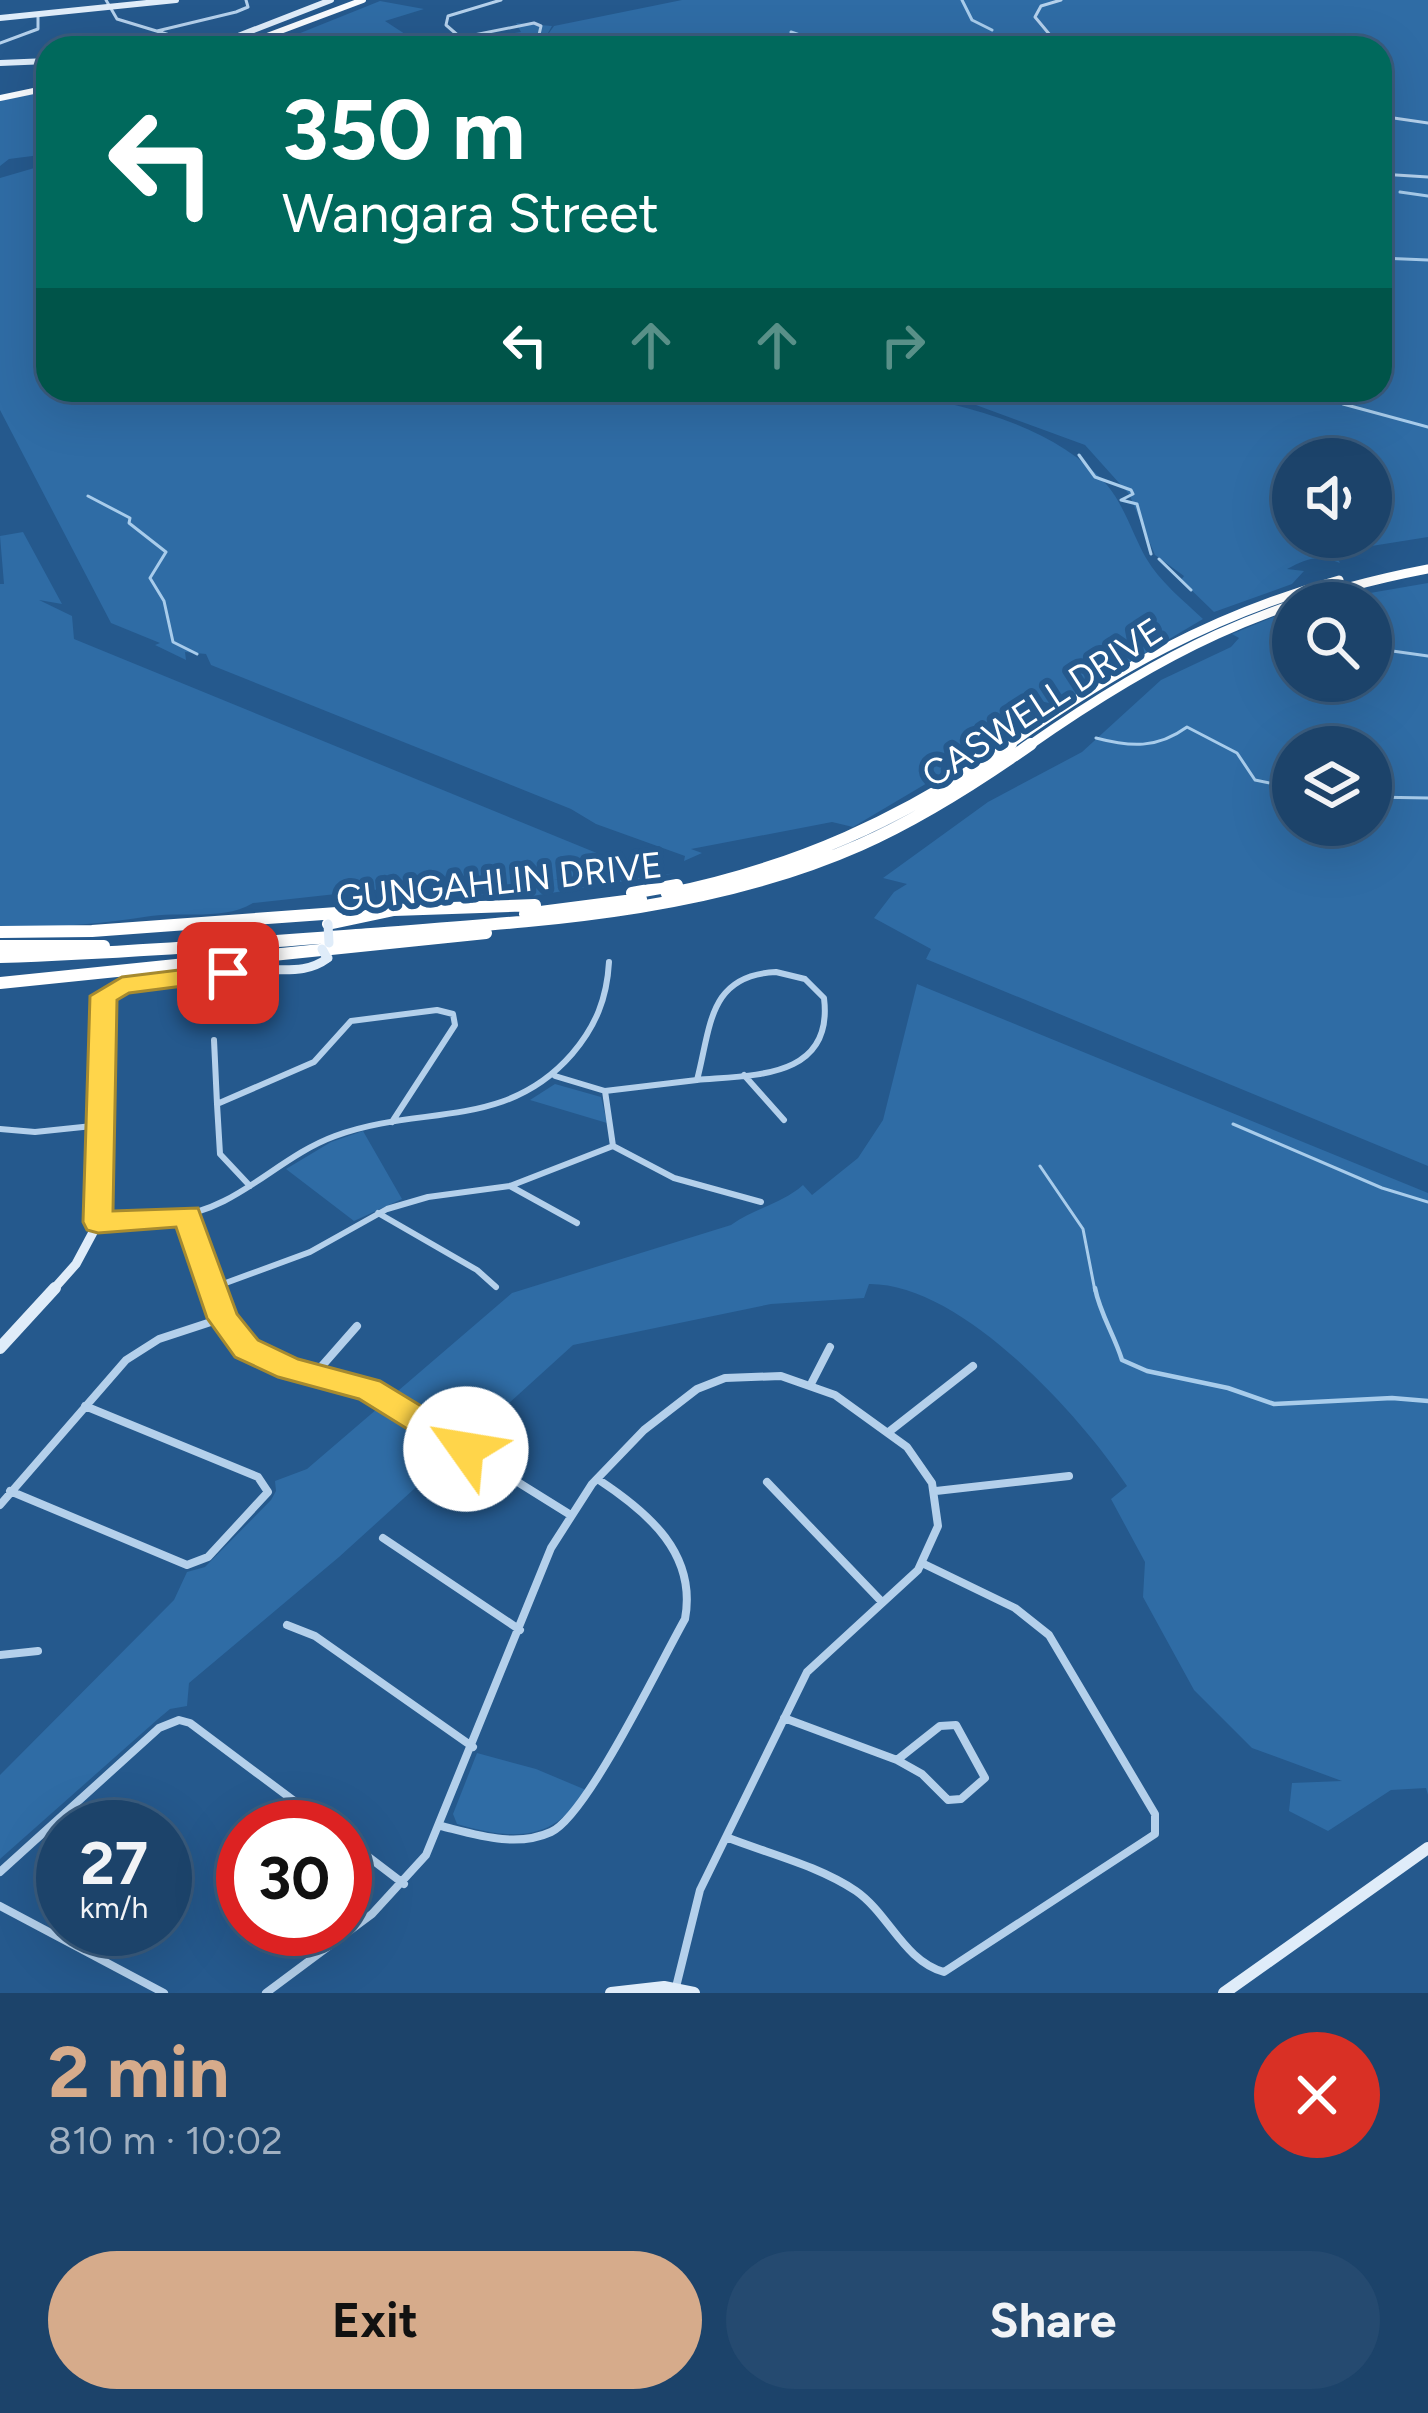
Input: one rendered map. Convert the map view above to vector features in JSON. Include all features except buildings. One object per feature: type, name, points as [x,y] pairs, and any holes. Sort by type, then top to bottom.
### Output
[{"type":"highway","name":"CASWELL DRIVE","points":[[694,898],[794,871],[893,830],[967,788],[1053,722],[1076,698],[1148,653],[1231,614],[1322,584],[1428,566]]},
{"type":"highway","name":"CASWELL DRIVE","points":[[978,766],[1171,653],[1242,620],[1428,566]]},
{"type":"highway","points":[[328,924],[338,917],[494,908],[661,888],[779,859],[890,815],[978,766]]},
{"type":"highway","name":"GUNGAHLIN DRIVE","points":[[0,946],[118,946],[469,919],[658,896],[751,874],[835,845],[912,808],[978,766]]},
{"type":"highway","points":[[3,982],[395,944],[613,916],[694,898]]},
{"type":"highway","name":"GUNGAHLIN DRIVE","points":[[0,958],[130,953],[533,921],[694,898]]},
{"type":"highway","points":[[0,932],[494,908]]},
{"type":"highway","points":[[33,947],[226,926]]},
{"type":"highway","points":[[0,958],[125,959],[265,950]]},
{"type":"main road","points":[[267,36],[363,0]]},
{"type":"main road","points":[[280,36],[373,0]]},
{"type":"main road","points":[[307,9],[333,12]]},
{"type":"main road","points":[[307,9],[316,18]]},
{"type":"main road","points":[[0,96],[36,89]]},
{"type":"street","points":[[0,18],[107,3],[176,0]]},
{"type":"street","points":[[157,31],[236,12],[248,7],[247,0]]},
{"type":"street","points":[[226,36],[331,0]]},
{"type":"street","points":[[458,36],[446,25],[448,16],[501,0]]},
{"type":"street","points":[[1053,36],[1035,17],[1040,6],[1061,0]]},
{"type":"street","points":[[107,3],[117,19],[167,36]]},
{"type":"street","points":[[0,43],[38,29],[38,14]]},
{"type":"street","points":[[471,36],[539,23],[537,36]]},
{"type":"street","points":[[0,63],[36,62]]},
{"type":"street","points":[[1392,118],[1428,123]]},
{"type":"street","points":[[1392,174],[1428,176]]},
{"type":"street","points":[[0,1348],[76,1264],[98,1222],[102,1005],[109,990],[258,970],[311,970],[327,953],[328,924],[314,918],[85,935],[15,933]]},
{"type":"street","points":[[3,982],[265,950],[327,953]]},
{"type":"street","points":[[98,1222],[187,1216],[250,1186],[325,1140],[392,1122],[503,1106],[555,1076],[606,1004],[609,962]]},
{"type":"street","points":[[555,1076],[605,1091],[744,1075],[788,1068],[815,1050],[825,1003],[816,987],[776,972],[753,974],[729,986],[697,1080]]},
{"type":"street","points":[[217,1104],[314,1062],[351,1022],[437,1010],[453,1014],[455,1025],[392,1122]]},
{"type":"street","points":[[214,1040],[220,1154],[250,1186]]},
{"type":"street","points":[[744,1075],[784,1120]]},
{"type":"street","points":[[605,1091],[613,1146]]},
{"type":"street","points":[[0,1129],[34,1132],[102,1125]]},
{"type":"street","points":[[212,1288],[310,1252],[378,1213],[428,1197],[510,1186],[613,1146]]},
{"type":"street","points":[[613,1146],[689,1184],[761,1202]]},
{"type":"street","points":[[510,1186],[577,1223]]},
{"type":"street","points":[[378,1213],[478,1270],[496,1288]]},
{"type":"street","points":[[187,1216],[223,1318],[234,1337],[254,1354],[386,1398],[569,1514]]},
{"type":"street","points":[[0,1505],[85,1406],[142,1349],[178,1331],[223,1318]]},
{"type":"street","points":[[314,1375],[357,1326]]},
{"type":"street","points":[[812,1382],[830,1347]]},
{"type":"street","points":[[890,1431],[973,1366]]},
{"type":"street","points":[[266,1993],[368,1920],[405,1884],[441,1826],[569,1514],[599,1480],[662,1414],[693,1391],[753,1375],[812,1382],[848,1399],[919,1458],[936,1491],[938,1527],[923,1563],[818,1657],[692,1911],[675,1988]]},
{"type":"street","points":[[10,1492],[187,1565],[208,1557],[268,1492],[258,1477],[85,1406]]},
{"type":"street","points":[[936,1491],[1069,1475]]},
{"type":"street","points":[[441,1826],[519,1843],[543,1838],[571,1821],[685,1619],[691,1591],[687,1577],[657,1528],[638,1503],[599,1480]]},
{"type":"street","points":[[767,1482],[881,1602]]},
{"type":"street","points":[[383,1538],[520,1630]]},
{"type":"street","points":[[726,1837],[854,1890],[888,1920],[925,1967],[944,1972],[1155,1834],[1155,1814],[1049,1635],[1015,1608],[923,1563]]},
{"type":"street","points":[[287,1624],[315,1636],[473,1747]]},
{"type":"street","points":[[0,1655],[38,1651]]},
{"type":"street","points":[[784,1718],[897,1760],[922,1774],[948,1800],[962,1799],[986,1778],[956,1724],[940,1726],[897,1760]]},
{"type":"street","points":[[0,1872],[159,1728],[178,1720],[190,1723],[293,1800]]},
{"type":"street","points":[[1224,1993],[1428,1848]]},
{"type":"street","points":[[372,1859],[405,1884]]},
{"type":"street","points":[[0,1906],[164,1993]]},
{"type":"street","points":[[611,1993],[675,1988],[694,1993]]},
{"type":"shaded area","points":[[682,0],[1428,0],[1428,537],[1392,543],[1392,438],[1272,438],[1272,558],[1318,558],[1287,569],[1304,571],[1294,582],[1272,582],[1272,591],[1214,612],[1181,580],[1184,576],[1155,555],[1129,494],[1085,445],[964,402],[1392,402],[1392,36],[547,36],[554,26]]},
{"type":"shaded area","points":[[380,1],[424,9],[385,21],[405,34],[425,36],[293,36]]},
{"type":"shaded area","points":[[516,23],[552,26],[546,36],[496,36],[521,32]]},
{"type":"shaded area","points":[[36,93],[36,156],[9,159],[0,166],[0,100]]},
{"type":"shaded area","points":[[36,168],[36,402],[938,402],[1032,431],[1085,464],[1113,493],[1152,567],[1203,619],[1058,705],[1031,699],[1014,705],[1052,709],[853,827],[832,822],[691,849],[702,853],[684,861],[685,856],[211,665],[206,654],[185,652],[186,660],[155,645],[160,643],[111,623],[0,410],[0,178]]},
{"type":"shaded area","points":[[23,532],[62,604],[39,600],[72,616],[74,639],[626,865],[586,879],[554,879],[578,882],[557,888],[677,873],[532,896],[480,895],[520,890],[437,883],[253,903],[217,914],[0,927],[0,584],[4,584],[0,536]]},
{"type":"shaded area","points":[[1428,583],[1428,1166],[926,959],[931,949],[874,918],[894,892],[907,884],[883,878],[988,802],[1082,752],[1161,680],[1231,647],[1239,638],[1232,634],[1272,618],[1272,702],[1392,702],[1392,589]]},
{"type":"shaded area","points":[[917,984],[1428,1193],[1428,1795],[1426,1788],[1391,1790],[1328,1831],[1289,1811],[1292,1783],[1342,1781],[1252,1748],[1194,1690],[1143,1597],[1145,1562],[1111,1499],[1127,1486],[1080,1424],[979,1329],[905,1289],[869,1284],[864,1298],[771,1304],[573,1345],[339,1557],[189,1683],[187,1706],[170,1709],[67,1800],[36,1800],[36,1827],[0,1859],[0,1775],[174,1600],[187,1572],[205,1567],[271,1500],[275,1481],[307,1469],[512,1293],[731,1225],[803,1185],[812,1195],[858,1158],[883,1120]]},
{"type":"shaded area","points":[[555,1084],[601,1097],[607,1123],[530,1100]]},
{"type":"shaded area","points":[[363,1131],[402,1199],[354,1221],[286,1169],[331,1142]]},
{"type":"shaded area","points":[[477,1753],[536,1769],[586,1790],[560,1820],[530,1833],[496,1833],[457,1824],[453,1814]]},
{"type":"waterway","points":[[962,0],[972,20],[992,30]]},
{"type":"waterway","points":[[791,32],[803,36]]},
{"type":"waterway","points":[[1400,192],[1428,196]]},
{"type":"waterway","points":[[1392,258],[1428,260]]},
{"type":"waterway","points":[[1343,404],[1428,427]]},
{"type":"waterway","points":[[1079,455],[1095,477],[1131,490],[1133,494],[1121,500],[1137,504],[1151,554]]},
{"type":"waterway","points":[[88,496],[130,518],[129,523],[166,552],[150,578],[164,601],[173,642],[197,654]]},
{"type":"waterway","points":[[1159,559],[1191,590]]},
{"type":"waterway","points":[[1392,651],[1428,656]]},
{"type":"waterway","points":[[1096,738],[1143,744],[1187,727],[1237,753],[1255,780],[1272,784]]},
{"type":"waterway","points":[[1392,797],[1428,798]]},
{"type":"waterway","points":[[1233,1124],[1382,1188],[1428,1202]]},
{"type":"waterway","points":[[1040,1166],[1083,1229],[1095,1291]]},
{"type":"waterway","points":[[1095,1288],[1122,1360],[1147,1371],[1228,1388],[1274,1404],[1392,1398],[1428,1401]]},
{"type":"route","points":[[228,973],[122,985],[104,996],[98,1222],[140,1223],[187,1216],[223,1318],[246,1349],[290,1369],[368,1389],[466,1449]]}]
